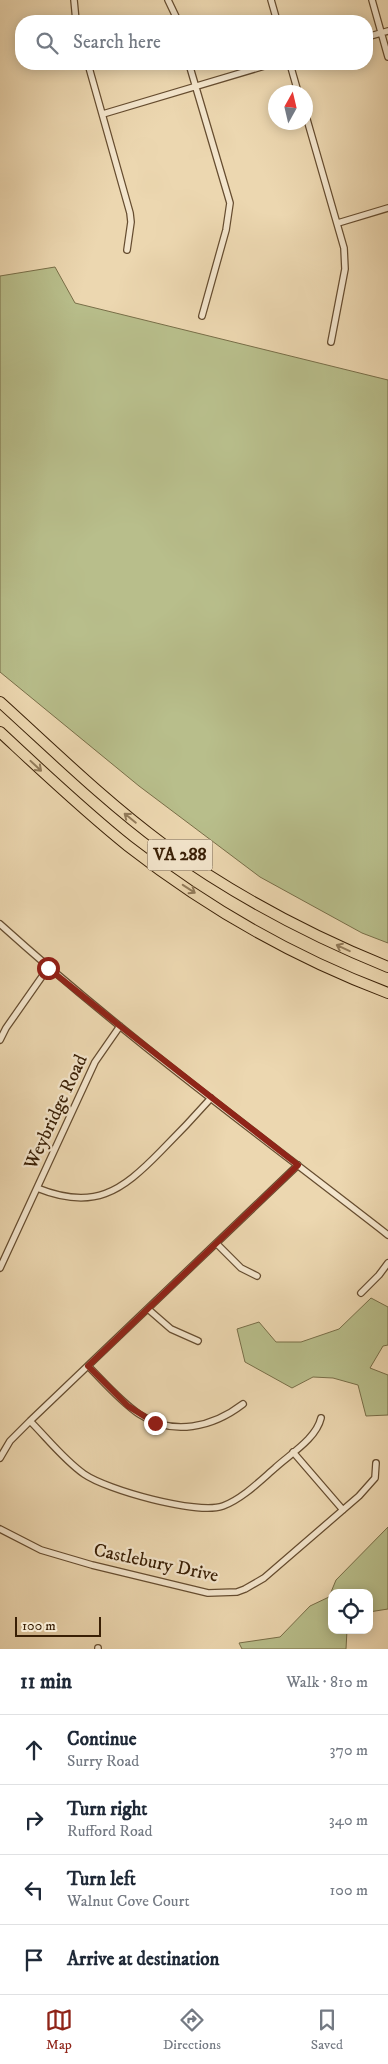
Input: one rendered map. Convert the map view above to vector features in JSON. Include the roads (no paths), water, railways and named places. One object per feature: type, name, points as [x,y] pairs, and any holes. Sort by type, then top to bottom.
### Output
[{"type":"highway","name":"VA 288","points":[[0,702],[106,798],[162,843],[207,874],[311,932],[388,967]]},
{"type":"highway","name":"VA 288","points":[[0,732],[109,830],[184,886],[230,916],[292,950],[388,993]]},
{"type":"street","points":[[74,0],[75,15]]},
{"type":"street","points":[[168,0],[175,15]]},
{"type":"street","points":[[271,0],[275,15]]},
{"type":"street","points":[[372,0],[388,57]]},
{"type":"street","points":[[373,35],[388,31]]},
{"type":"street","points":[[90,70],[130,213],[131,222],[127,250]]},
{"type":"street","points":[[191,70],[230,203],[226,230],[202,316]]},
{"type":"street","points":[[103,114],[251,70]]},
{"type":"street","points":[[292,70],[296,85]]},
{"type":"street","points":[[310,130],[344,248],[345,269],[331,342]]},
{"type":"street","points":[[338,223],[388,208]]},
{"type":"street","points":[[0,924],[48,968],[120,1026],[388,1235]]},
{"type":"street","points":[[0,1040],[6,1028],[48,968]]},
{"type":"street","name":"Weybridge Road","points":[[0,1268],[94,1062],[120,1026]]},
{"type":"street","points":[[36,1188],[53,1195],[73,1198],[92,1197],[113,1191],[129,1181],[155,1158],[211,1098]]},
{"type":"street","points":[[0,1458],[10,1441],[30,1421],[298,1165]]},
{"type":"street","points":[[217,1244],[244,1270],[257,1276]]},
{"type":"street","points":[[361,1293],[388,1263]]},
{"type":"street","points":[[148,1309],[171,1330],[198,1341]]},
{"type":"street","points":[[88,1366],[133,1410],[165,1426],[185,1427],[209,1424],[243,1404]]},
{"type":"street","points":[[30,1421],[78,1470],[94,1480],[127,1492],[198,1508],[214,1508],[238,1498],[316,1430],[321,1418]]},
{"type":"street","points":[[292,1452],[342,1510]]},
{"type":"street","name":"Castlebury Drive","points":[[0,1529],[54,1555],[208,1593],[229,1593],[245,1590],[264,1578],[342,1510],[372,1483],[376,1471],[376,1463]]}]
